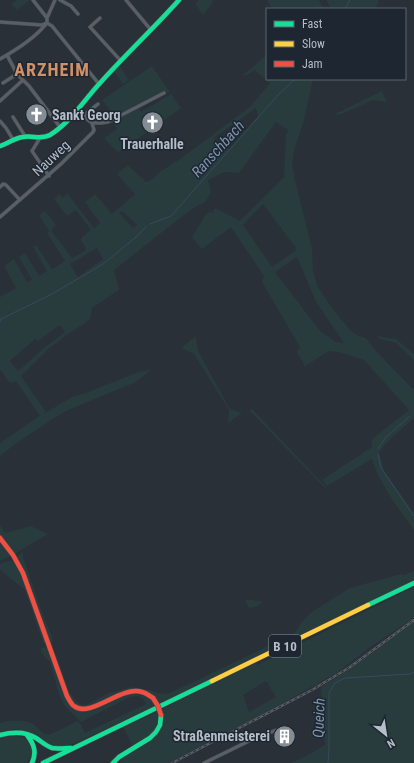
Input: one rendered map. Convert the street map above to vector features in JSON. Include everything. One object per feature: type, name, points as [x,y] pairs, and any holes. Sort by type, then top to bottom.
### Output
[{"type":"main road","points":[[0,146],[6,145],[25,136],[40,138],[50,135],[79,109],[99,84],[180,0]]},
{"type":"main road","points":[[0,538],[13,555],[22,573],[71,704],[78,708],[87,709],[123,693],[134,691],[145,693],[153,698],[158,706],[161,721],[156,732],[152,737],[119,757],[113,763]]},
{"type":"main road","name":"B 10","points":[[43,763],[414,583]]},
{"type":"main road","points":[[0,735],[14,732],[25,733],[51,747],[74,748]]},
{"type":"main road","points":[[25,733],[33,741],[35,748],[32,763]]},
{"type":"street","points":[[32,0],[47,18]]},
{"type":"street","points":[[0,58],[7,55],[41,31],[47,23],[47,18],[55,0]]},
{"type":"street","points":[[60,0],[71,6],[78,14]]},
{"type":"street","points":[[126,0],[151,30]]},
{"type":"street","points":[[100,18],[90,27],[121,61]]},
{"type":"street","points":[[0,22],[42,25],[47,23]]},
{"type":"street","points":[[47,23],[52,26],[99,84]]},
{"type":"street","points":[[7,55],[17,74],[60,126]]},
{"type":"street","points":[[3,83],[17,74]]},
{"type":"street","points":[[0,101],[23,80]]},
{"type":"street","points":[[79,109],[92,123],[108,122],[164,93]]},
{"type":"street","points":[[84,115],[98,104]]},
{"type":"street","points":[[13,117],[25,136]]},
{"type":"street","points":[[0,122],[6,128],[14,141]]},
{"type":"street","name":"Nauweg","points":[[0,217],[49,176],[69,157],[93,132],[94,128],[92,123]]},
{"type":"street","points":[[40,138],[32,151],[49,176]]},
{"type":"street","points":[[0,187],[3,184],[6,185],[20,200]]},
{"type":"street","points":[[204,763],[252,740],[283,728]]},
{"type":"street","points":[[252,740],[256,742]]},
{"type":"shaded area","points":[[17,0],[30,0],[17,10],[12,4]]},
{"type":"shaded area","points":[[199,0],[212,0],[213,2],[203,15],[195,4]]},
{"type":"shaded area","points":[[267,0],[319,0],[322,6],[330,7],[326,0],[379,0],[376,8],[271,8]]},
{"type":"shaded area","points":[[266,56],[266,80],[255,70],[245,76],[243,75]]},
{"type":"shaded area","points":[[119,65],[129,80],[123,84],[114,71]]},
{"type":"shaded area","points":[[152,66],[170,92],[164,93],[116,118],[102,100]]},
{"type":"shaded area","points":[[267,80],[313,80],[304,120],[294,150],[292,165],[312,248],[313,270],[317,285],[331,307],[352,332],[366,338],[374,349],[414,390],[414,418],[386,443],[379,453],[384,470],[414,514],[414,530],[385,487],[375,469],[372,459],[327,486],[322,480],[372,447],[372,439],[409,410],[364,360],[338,352],[329,351],[305,366],[297,352],[300,347],[262,282],[264,276],[231,227],[202,249],[192,237],[206,214],[211,212],[214,213],[215,208],[240,221],[284,177],[286,135],[288,130],[276,122],[239,173],[225,172],[208,180],[211,192],[205,202],[184,215],[114,270],[119,290],[92,308],[90,320],[48,349],[21,376],[46,412],[40,416],[16,381],[11,383],[9,382],[0,370],[0,297],[16,288],[4,266],[14,259],[27,282],[32,280],[19,257],[25,253],[39,276],[47,271],[33,247],[36,245],[52,269],[65,261],[47,233],[49,231],[39,215],[45,211],[56,225],[51,230],[72,258],[86,249],[81,238],[91,230],[76,210],[67,216],[54,199],[59,194],[63,198],[67,193],[94,228],[100,223],[85,202],[95,194],[112,214],[135,194],[117,174],[128,165],[146,182],[151,180],[161,171],[180,159],[250,107],[270,83]],"holes":[[[256,108],[258,116],[229,149],[214,143],[215,137]],[[263,204],[296,248],[295,251],[272,267],[243,225]],[[122,211],[137,225],[133,228],[119,213]],[[97,248],[103,259],[78,277],[70,264]],[[297,257],[316,302],[344,343],[336,342],[320,331],[275,272]],[[60,325],[65,332],[18,371],[10,361],[35,339],[38,341]]]},
{"type":"shaded area","points":[[382,91],[387,102],[373,100],[342,114],[333,115]]},
{"type":"shaded area","points":[[171,94],[181,108],[119,152],[115,150],[104,138],[117,129],[111,122],[139,108],[141,112]]},
{"type":"shaded area","points":[[196,336],[198,351],[230,409],[242,413],[228,423],[229,410],[194,354],[181,348]]},
{"type":"shaded area","points":[[376,336],[396,339],[414,354],[414,360],[396,343],[380,339]]},
{"type":"shaded area","points":[[151,370],[134,383],[68,410],[14,445],[0,456],[0,443],[38,417],[74,396],[83,394],[139,372]]},
{"type":"shaded area","points":[[252,409],[326,487],[325,488],[249,410]]},
{"type":"shaded area","points":[[0,525],[5,533],[31,526],[48,534],[0,561]]},
{"type":"shaded area","points":[[23,552],[23,557],[52,637],[52,644],[49,643],[16,557]]},
{"type":"shaded area","points":[[11,560],[16,565],[21,575],[45,642],[44,645],[25,590],[0,570],[0,564]]},
{"type":"shaded area","points":[[414,571],[414,580],[76,743],[60,747],[50,745],[22,730],[12,729],[0,732],[0,723],[8,721],[25,721],[33,724],[42,732],[49,735],[76,721],[80,723],[85,733],[146,704],[140,697],[130,697],[81,722],[64,705],[59,694],[50,662],[41,652],[41,648],[52,644],[69,691],[80,704],[86,705],[109,693],[132,687],[162,694],[169,693],[295,633],[310,613],[350,588],[401,574],[404,575]]},
{"type":"shaded area","points":[[414,587],[414,618],[369,648],[338,672],[280,705],[168,763],[115,763],[117,760],[121,761],[122,759],[119,758],[151,740],[163,714],[162,709],[255,663],[257,665]],"holes":[[[266,681],[276,697],[249,712],[243,695]]]},
{"type":"shaded area","points":[[245,600],[263,602],[256,607],[249,608]]},
{"type":"shaded area","points":[[414,621],[414,763],[291,763],[325,745],[321,687],[346,671]]},
{"type":"shaded area","points":[[158,711],[155,729],[148,737],[133,747],[123,727]]},
{"type":"shaded area","points":[[13,735],[24,738],[31,744],[32,753],[27,763],[0,763],[0,737]]},
{"type":"waterway","name":"Ranschbach","points":[[346,8],[350,0]]},
{"type":"waterway","name":"Ranschbach","points":[[150,224],[171,216],[278,95],[294,80]]},
{"type":"waterway","name":"Ranschbach","points":[[0,322],[1,319],[52,294],[103,264],[135,238],[147,226]]},
{"type":"waterway","points":[[378,449],[386,437],[409,417]]},
{"type":"waterway","points":[[378,454],[381,468],[414,516]]},
{"type":"waterway","name":"Queich","points":[[328,763],[329,693],[335,683],[345,678],[410,674],[414,672]]},
{"type":"railway","points":[[172,763],[312,690],[350,667],[414,620]]},
{"type":"traffic: fast","points":[[0,146],[20,138],[47,136],[58,130],[179,0]]},
{"type":"traffic: fast","points":[[368,605],[414,583]]},
{"type":"traffic: fast","points":[[43,763],[212,681]]},
{"type":"traffic: fast","points":[[113,763],[119,757],[150,738],[160,725],[161,715]]},
{"type":"traffic: fast","points":[[0,735],[9,733],[23,733],[36,738],[52,748],[71,748]]},
{"type":"traffic: fast","points":[[27,735],[34,748],[34,759],[32,763]]},
{"type":"traffic: slow","points":[[212,681],[368,605]]},
{"type":"traffic: jam","points":[[0,538],[13,555],[23,573],[67,696],[71,703],[81,709],[88,708],[125,693],[134,691],[143,692],[153,698]]},
{"type":"traffic: jam","points":[[153,698],[161,715]]},
{"type":"place","name":"Sankt Georg","points":[[37,115]]},
{"type":"place","name":"Trauerhalle","points":[[152,122]]},
{"type":"place","name":"Straßenmeisterei","points":[[285,736]]},
{"type":"district","name":"ARZHEIM","points":[[52,69]]}]
